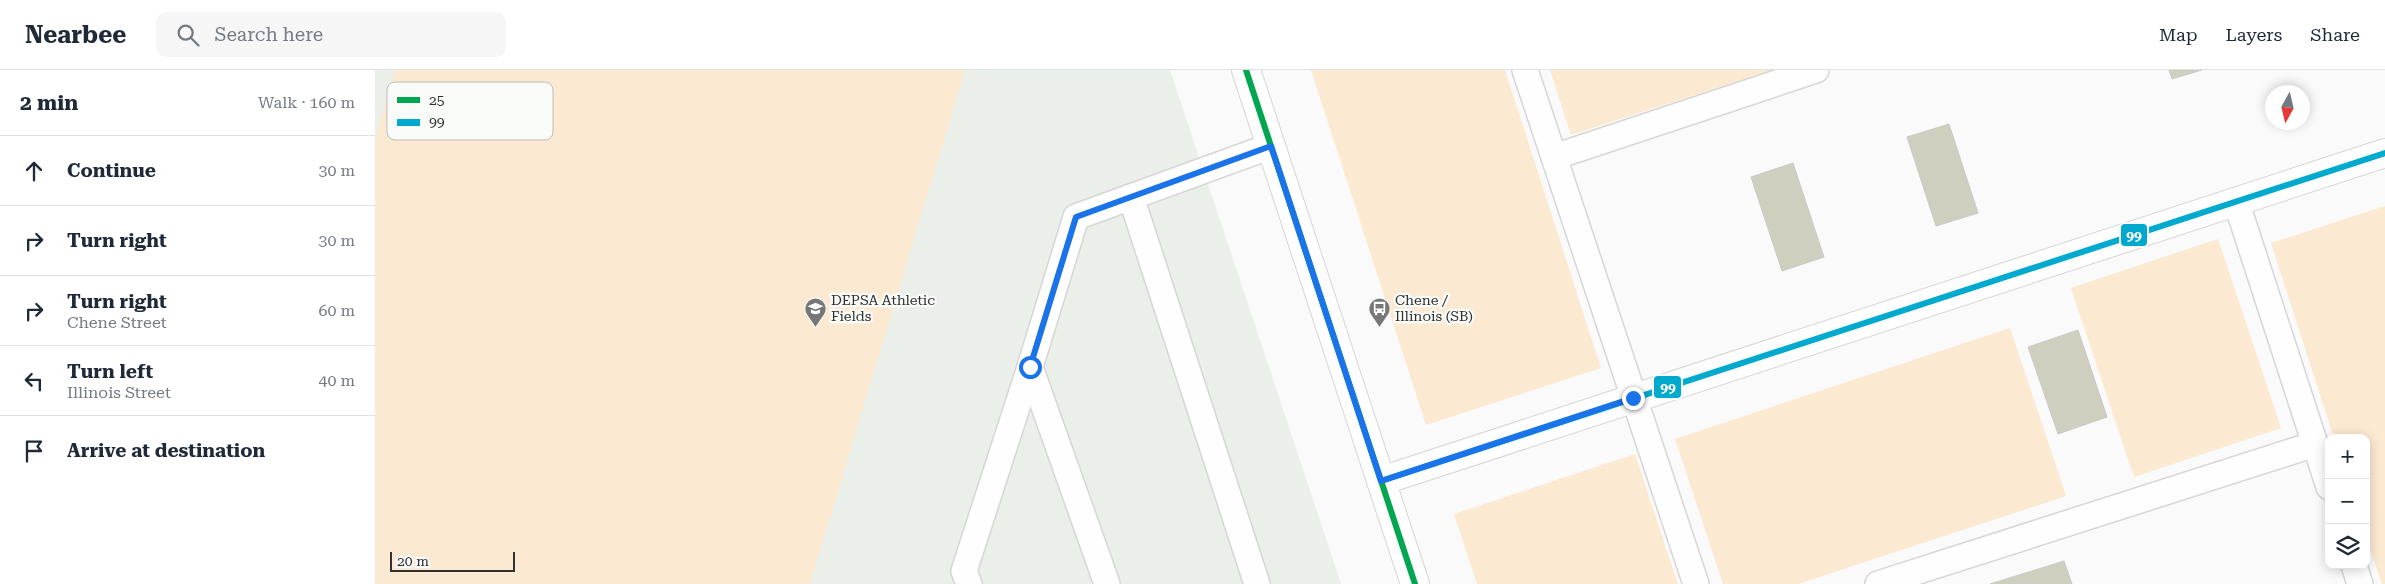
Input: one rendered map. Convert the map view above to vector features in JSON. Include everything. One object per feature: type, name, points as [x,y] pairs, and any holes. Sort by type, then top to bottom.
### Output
[{"type":"street","points":[[1246,70],[1415,584]]},
{"type":"street","points":[[1381,481],[2385,153]]},
{"type":"lane","points":[[1525,70],[1696,584]]},
{"type":"lane","points":[[1554,157],[1816,70]]},
{"type":"lane","points":[[969,584],[964,571],[1076,217],[1271,146]]},
{"type":"lane","points":[[1131,197],[1257,584]]},
{"type":"lane","points":[[2236,201],[2326,479]]},
{"type":"lane","points":[[1030,367],[1107,584]]},
{"type":"lane","points":[[1879,584],[2315,444]]},
{"type":"lane","points":[[2355,569],[2360,584]]},
{"type":"shaded area","name":"DEPSA Athletic Fields","points":[[375,70],[1170,70],[1341,584],[375,584]]},
{"type":"shaded area","points":[[395,70],[965,70],[810,584],[375,584],[375,139],[387,98],[387,140],[553,140],[553,82],[392,82]]},
{"type":"shaded area","points":[[1311,70],[1505,70],[1601,368],[1426,425]]},
{"type":"shaded area","points":[[1550,70],[1773,70],[1571,135]]},
{"type":"shaded area","points":[[2385,206],[2385,584],[2382,584],[2370,549],[2370,434],[2333,434],[2271,243]]},
{"type":"shaded area","points":[[2218,239],[2281,428],[2134,477],[2071,288]]},
{"type":"shaded area","points":[[2010,328],[2066,496],[1798,584],[1723,584],[1675,439]]},
{"type":"shaded area","points":[[1635,454],[1678,584],[1477,584],[1454,514]]},
{"type":"building","points":[[2169,70],[2202,70],[2172,79]]},
{"type":"building","points":[[1949,124],[1978,213],[1936,226],[1907,137]]},
{"type":"building","points":[[1793,163],[1824,257],[1782,271],[1751,177]]},
{"type":"building","points":[[2078,330],[2107,417],[2058,434],[2028,347]]},
{"type":"building","points":[[2064,561],[2072,584],[1990,584]]},
{"type":"transit line","name":"25","points":[[1246,70],[1415,584]]},
{"type":"transit line","name":"99","points":[[1381,481],[2385,153]]},
{"type":"place","name":"DEPSA Athletic Fields","points":[[815,327]]},
{"type":"place","name":"Chene / Illinois (SB)","points":[[1379,327]]},
{"type":"route","points":[[1030,367],[1076,217],[1271,146],[1381,481],[1633,398]]}]
